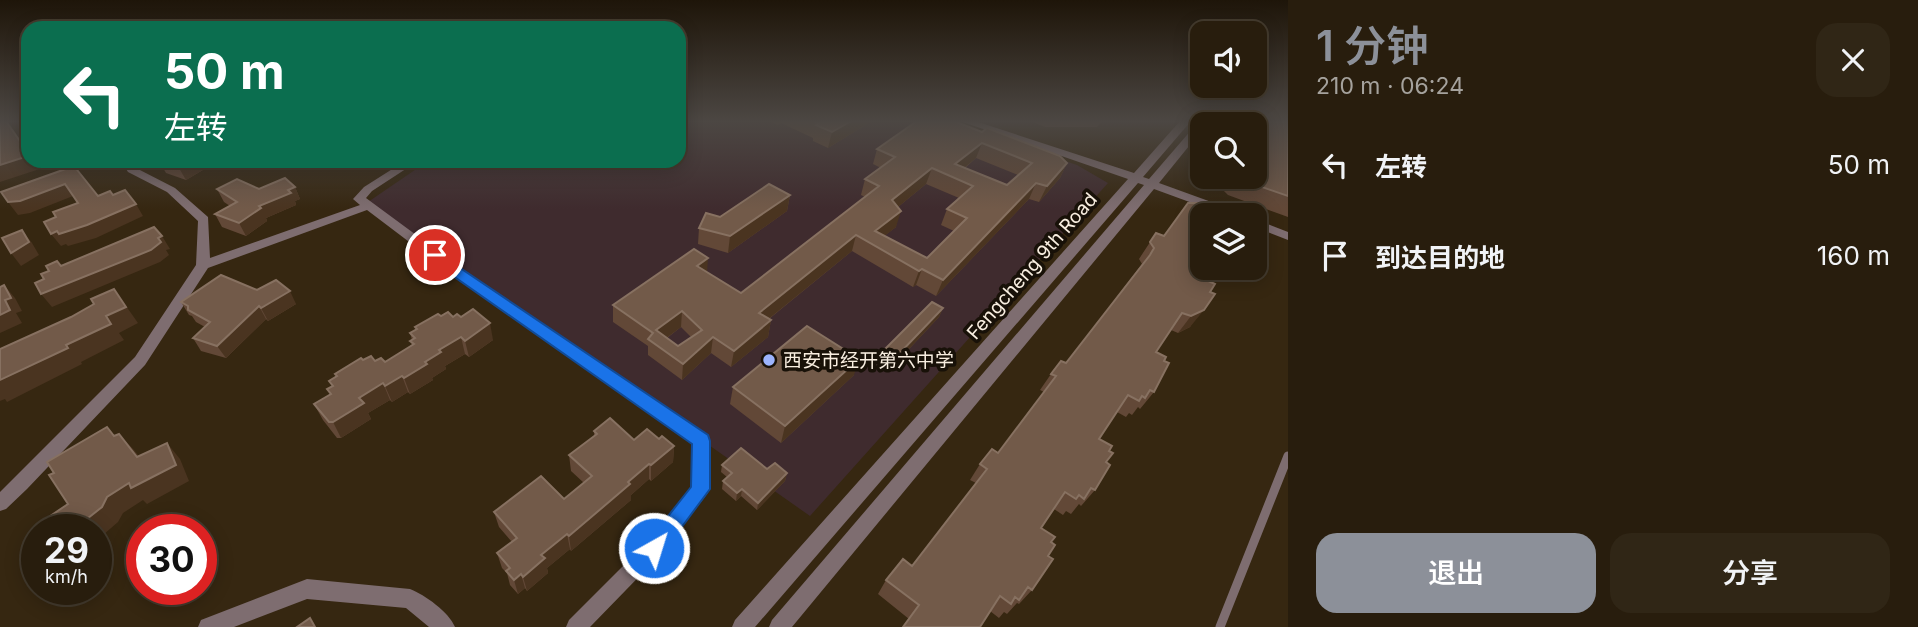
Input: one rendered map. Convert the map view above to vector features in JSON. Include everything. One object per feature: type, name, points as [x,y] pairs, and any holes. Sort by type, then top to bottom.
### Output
[{"type":"street","points":[[1053,150],[1202,203]]},
{"type":"street","name":"Fengcheng 9th Road","points":[[744,626],[1160,150]]},
{"type":"street","name":"Fengcheng 9th Road","points":[[779,627],[1179,150]]},
{"type":"street","points":[[0,503],[140,361],[203,265],[204,220],[171,190],[131,168]]},
{"type":"street","points":[[402,168],[368,189],[359,200],[478,288],[701,441],[701,489],[654,548],[576,627]]},
{"type":"street","points":[[203,265],[368,206]]},
{"type":"street","points":[[1267,228],[1288,236]]},
{"type":"street","points":[[208,627],[307,589],[410,599],[445,627]]},
{"type":"lane","points":[[1220,627],[1288,456]]},
{"type":"shaded area","name":"西安市经开第六中学","points":[[686,150],[1034,150],[1077,165],[1108,183],[810,516],[365,204],[418,168],[686,168]]},
{"type":"building","points":[[0,150],[21,150],[21,158],[0,165]]},
{"type":"building","points":[[880,150],[973,150],[955,164],[1007,185],[1032,163],[1000,150],[1045,150],[1060,156],[1067,163],[1047,186],[1036,183],[943,280],[922,269],[919,271],[856,235],[759,313],[771,320],[734,351],[713,337],[683,364],[648,339],[653,333],[613,305],[694,249],[708,258],[697,266],[741,293],[879,186],[865,179],[895,157]],"holes":[[[932,168],[973,186],[947,209],[967,218],[927,258],[875,231],[901,211],[892,200]],[[682,311],[702,330],[678,346],[656,330]]]},
{"type":"building","points":[[1267,150],[1288,150],[1288,196],[1267,189]]},
{"type":"building","points":[[68,168],[76,168],[98,196],[110,191],[113,195],[125,190],[136,204],[87,225],[51,234],[44,222],[56,217],[53,212],[78,203],[65,184],[20,201],[8,202],[1,192]]},
{"type":"building","points":[[285,178],[295,187],[288,190],[291,193],[259,206],[261,208],[239,223],[215,214],[237,202],[217,189],[237,179],[259,189]]},
{"type":"building","points":[[769,184],[790,195],[730,236],[699,228],[706,213],[720,217]]},
{"type":"building","points":[[1190,203],[1190,280],[1206,280],[1215,284],[1210,292],[1215,294],[1204,310],[1191,316],[1182,313],[1156,352],[1166,357],[1164,361],[1169,363],[1154,392],[1150,390],[1145,398],[1142,396],[1139,401],[1128,395],[1099,439],[1112,446],[1109,451],[1113,453],[1106,462],[1110,465],[1095,490],[1091,488],[1084,499],[1079,495],[1076,499],[1065,492],[1041,528],[1055,537],[1051,542],[1055,545],[1048,556],[1053,559],[1032,590],[1028,587],[1019,600],[1015,597],[1011,604],[1000,596],[980,627],[903,627],[919,605],[886,580],[903,559],[912,566],[987,469],[980,464],[992,449],[998,453],[1056,376],[1051,374],[1061,361],[1066,363],[1150,255],[1154,248],[1150,242],[1156,233],[1164,236]]},
{"type":"building","points":[[154,227],[162,236],[158,238],[161,242],[151,250],[41,294],[35,283],[44,279],[41,274],[49,271],[46,266],[57,261],[61,266]]},
{"type":"building","points":[[22,230],[29,242],[11,253],[2,238]]},
{"type":"building","points":[[221,275],[257,290],[276,280],[290,291],[261,308],[259,306],[217,346],[193,338],[210,322],[188,310],[188,306],[181,302]]},
{"type":"building","points":[[4,285],[11,298],[5,300],[10,310],[0,315],[0,287]]},
{"type":"building","points":[[114,289],[126,307],[106,316],[111,324],[0,380],[0,349],[71,317],[94,304],[91,299]]},
{"type":"building","points":[[932,302],[943,308],[897,356],[885,349]]},
{"type":"building","points":[[473,309],[490,323],[465,341],[461,337],[439,350],[441,352],[425,362],[427,364],[404,378],[402,376],[385,386],[383,383],[359,398],[364,403],[333,422],[329,422],[314,404],[331,394],[327,389],[333,386],[329,381],[337,376],[335,374],[361,358],[363,360],[371,356],[375,361],[381,358],[385,362],[414,344],[410,341],[415,338],[410,333],[417,329],[415,327],[438,314],[441,316],[448,312],[453,317],[457,314],[461,317]]},
{"type":"building","points":[[807,326],[859,359],[785,426],[733,387]]},
{"type":"building","points":[[610,418],[634,440],[647,429],[674,446],[628,482],[630,484],[569,536],[567,534],[541,555],[545,558],[523,577],[521,574],[514,580],[506,571],[510,568],[497,553],[517,538],[494,512],[541,476],[564,499],[592,476],[569,455],[597,434],[594,431]]},
{"type":"building","points":[[107,427],[114,436],[119,434],[137,457],[167,443],[176,465],[131,488],[129,483],[107,497],[102,507],[93,514],[53,514],[68,504],[49,475],[54,473],[47,462]]},
{"type":"building","points":[[741,448],[767,469],[775,463],[787,473],[758,503],[742,489],[737,493],[723,481],[732,473],[722,465]]},
{"type":"building","points":[[310,618],[315,627],[297,627]]},
{"type":"place","name":"西安市经开第六中学","points":[[769,360]]},
{"type":"route","points":[[435,255],[478,288],[701,441],[701,489],[654,548]]}]
